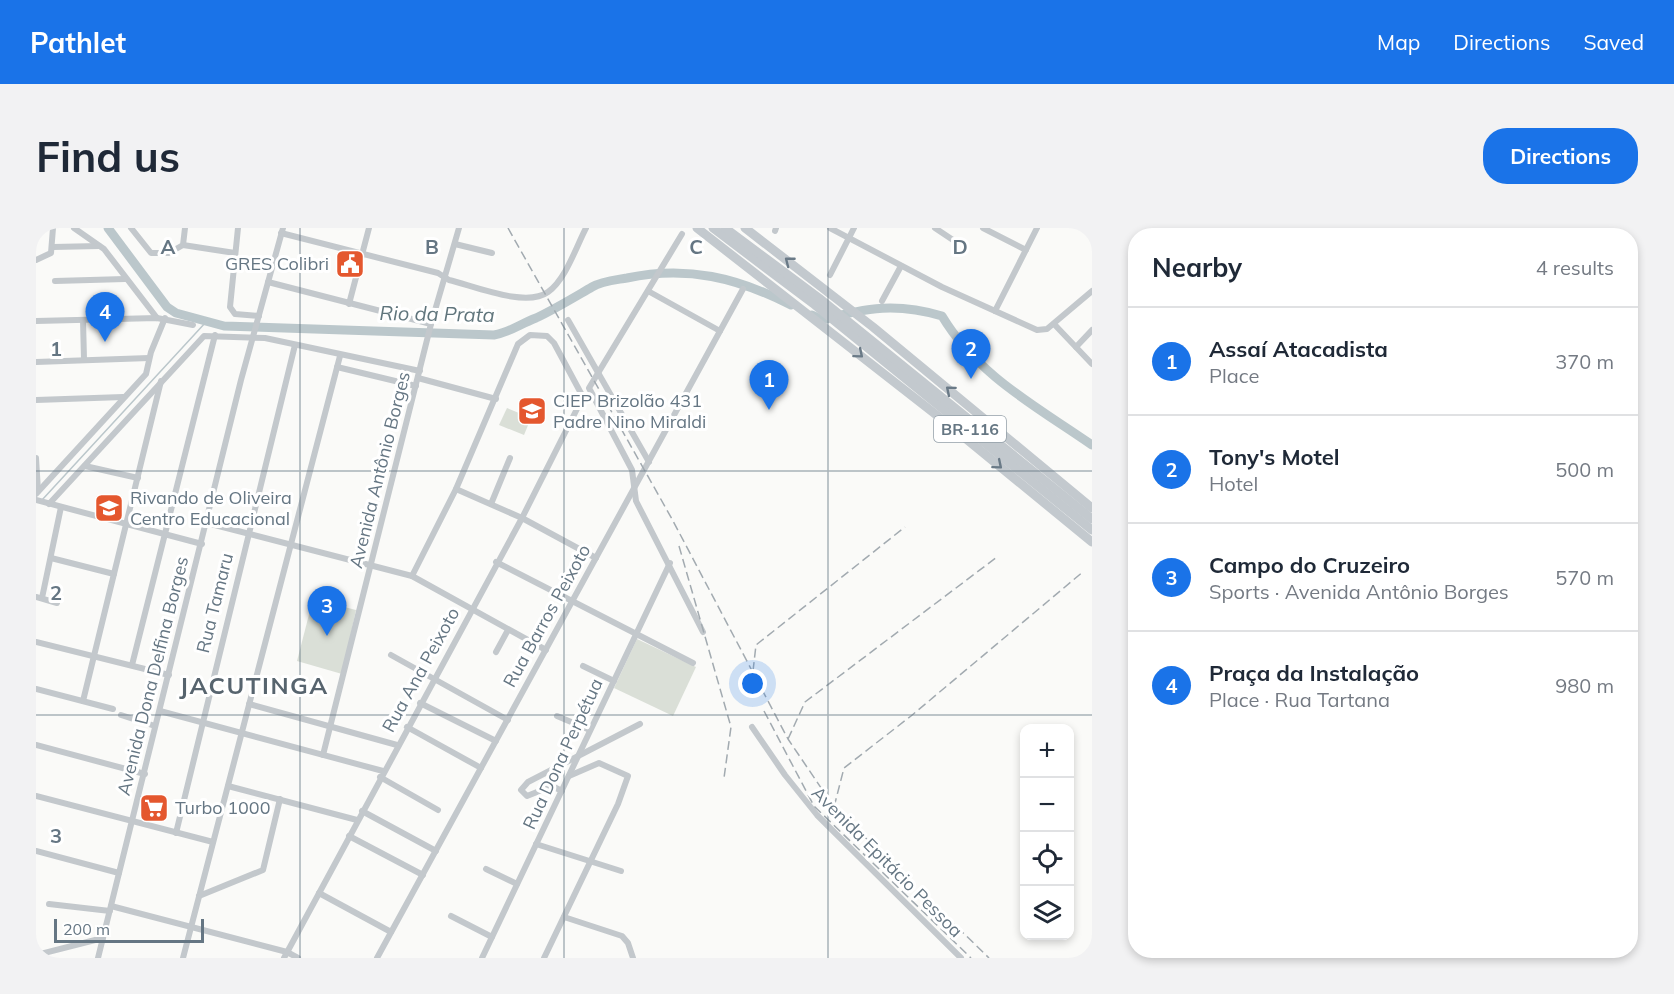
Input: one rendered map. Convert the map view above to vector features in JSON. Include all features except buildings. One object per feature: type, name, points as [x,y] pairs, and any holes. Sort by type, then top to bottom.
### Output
[{"type":"highway","name":"BR-116","points":[[697,228],[831,332],[1092,542]]},
{"type":"highway","name":"BR-116","points":[[713,228],[817,301]]},
{"type":"highway","name":"BR-116","points":[[725,228],[850,328],[1092,530]]},
{"type":"highway","name":"BR-116","points":[[745,228],[873,327],[1092,508]]},
{"type":"highway","name":"BR-116","points":[[850,328],[1092,519]]},
{"type":"street","points":[[36,260],[48,256],[53,247],[53,228]]},
{"type":"street","points":[[74,228],[100,246],[157,318]]},
{"type":"street","points":[[131,228],[151,253],[169,253],[183,245],[235,254]]},
{"type":"street","points":[[183,245],[185,228]]},
{"type":"street","points":[[238,228],[230,307],[233,313],[258,318]]},
{"type":"street","points":[[349,304],[369,228]]},
{"type":"street","name":"Avenida Antônio Borges","points":[[323,754],[431,327],[459,228]]},
{"type":"street","points":[[282,230],[362,255],[521,298],[536,297],[548,292],[556,284],[586,228]]},
{"type":"street","points":[[830,228],[901,266],[1037,330],[1045,330],[1054,324],[1092,291]]},
{"type":"street","points":[[830,275],[854,228]]},
{"type":"street","points":[[935,228],[953,240]]},
{"type":"street","points":[[983,228],[1026,250]]},
{"type":"street","points":[[995,311],[1037,228]]},
{"type":"street","name":"Avenida Dona Delfina Borges","points":[[98,958],[282,230]]},
{"type":"street","points":[[682,234],[589,388],[632,470],[636,501],[670,563],[703,632]]},
{"type":"street","points":[[454,244],[492,253]]},
{"type":"street","points":[[53,247],[100,246]]},
{"type":"street","points":[[882,301],[901,266]]},
{"type":"street","points":[[55,281],[125,279]]},
{"type":"street","points":[[268,282],[431,327]]},
{"type":"street","name":"Rua Barros Peixoto","points":[[377,958],[743,289]]},
{"type":"street","points":[[648,291],[720,331]]},
{"type":"street","points":[[37,493],[146,374],[149,358],[165,318]]},
{"type":"street","points":[[36,321],[165,318],[193,326]]},
{"type":"street","points":[[83,320],[84,359]]},
{"type":"street","points":[[568,321],[649,462]]},
{"type":"street","points":[[1054,324],[1092,364]]},
{"type":"street","points":[[1076,347],[1092,330]]},
{"type":"street","points":[[47,503],[85,466],[161,380],[204,336],[254,334],[340,356],[355,356],[496,399],[456,489],[412,576]]},
{"type":"street","name":"Rua Ana Peixoto","points":[[285,955],[381,774],[522,518],[583,397],[551,339],[534,334],[521,340],[496,399]]},
{"type":"street","points":[[132,665],[215,335]]},
{"type":"street","name":"Rua Tamaru","points":[[176,832],[201,721],[295,345]]},
{"type":"street","points":[[183,958],[289,544],[340,356]]},
{"type":"street","points":[[36,362],[149,358]]},
{"type":"street","points":[[337,367],[416,386]]},
{"type":"street","points":[[82,701],[128,524],[161,380]]},
{"type":"street","points":[[36,400],[123,397]]},
{"type":"street","points":[[142,401],[155,404]]},
{"type":"street","points":[[36,458],[37,493]]},
{"type":"street","points":[[491,504],[510,458]]},
{"type":"street","points":[[85,466],[138,478]]},
{"type":"street","points":[[456,489],[522,518],[596,558]]},
{"type":"street","points":[[36,500],[202,544]]},
{"type":"street","points":[[57,603],[39,598],[51,558],[61,507]]},
{"type":"street","points":[[207,523],[412,576],[546,650]]},
{"type":"street","points":[[51,558],[114,574]]},
{"type":"street","points":[[496,562],[693,663]]},
{"type":"street","name":"Rua Dona Perpétua","points":[[482,958],[670,563]]},
{"type":"street","points":[[496,652],[508,630]]},
{"type":"street","points":[[36,642],[169,675]]},
{"type":"street","points":[[391,655],[432,680],[508,720]]},
{"type":"street","points":[[583,666],[614,681]]},
{"type":"street","points":[[36,689],[113,709]]},
{"type":"street","points":[[420,703],[496,741]]},
{"type":"street","points":[[249,704],[397,745]]},
{"type":"street","points":[[160,711],[323,754],[381,774],[438,810]]},
{"type":"street","points":[[121,715],[155,726]]},
{"type":"street","points":[[557,717],[590,730]]},
{"type":"street","points":[[562,791],[552,786],[527,796],[521,793],[525,784],[533,779],[640,724]]},
{"type":"street","points":[[407,727],[481,768]]},
{"type":"street","name":"Avenida Epitácio Pessoa","points":[[752,727],[785,776],[817,815],[961,958]]},
{"type":"street","points":[[36,745],[145,774]]},
{"type":"street","points":[[544,958],[627,782],[627,774],[597,763],[568,777]]},
{"type":"street","points":[[533,779],[538,792]]},
{"type":"street","points":[[228,786],[357,820]]},
{"type":"street","points":[[36,796],[213,842]]},
{"type":"street","points":[[199,896],[263,870],[280,799]]},
{"type":"street","points":[[362,811],[436,851]]},
{"type":"street","points":[[349,836],[423,875]]},
{"type":"street","points":[[536,844],[621,871]]},
{"type":"street","points":[[36,851],[119,873]]},
{"type":"street","points":[[486,869],[517,884]]},
{"type":"street","points":[[319,893],[391,932]]},
{"type":"street","points":[[49,904],[111,909],[190,925],[298,958]]},
{"type":"street","points":[[451,916],[492,937]]},
{"type":"street","points":[[564,917],[622,936],[628,943],[633,958]]},
{"type":"street","points":[[36,955],[103,938]]},
{"type":"shaded area","points":[[507,408],[531,418],[524,435],[499,425]]},
{"type":"shaded area","points":[[313,599],[356,610],[342,674],[297,661]]},
{"type":"shaded area","points":[[637,639],[696,667],[673,716],[614,688]]},
{"type":"waterway","name":"Rio da Prata","points":[[108,228],[167,307],[176,313],[224,326],[494,335],[536,318],[600,283],[649,274],[670,273],[712,276],[732,281],[791,305]]},
{"type":"waterway","name":"Rio da Prata","points":[[812,315],[823,320],[854,312],[897,308],[942,316],[956,337],[991,373],[1029,403],[1092,445]]},
{"type":"waterway","points":[[42,500],[206,322]]},
{"type":"railway","points":[[508,228],[672,519],[788,739],[834,807],[989,958]]},
{"type":"railway","points":[[753,671],[756,645],[905,527]]},
{"type":"railway","points":[[679,546],[731,727],[724,778]]},
{"type":"railway","points":[[788,739],[805,702],[997,557]]},
{"type":"railway","points":[[834,807],[844,768],[911,716],[1084,571]]},
{"type":"railway","points":[[764,711],[814,806],[971,958]]},
{"type":"place","name":"GRES Colibri","points":[[350,264]]},
{"type":"place","name":"Praça da Instalação","points":[[105,342]]},
{"type":"place","name":"Tony's Motel","points":[[971,379]]},
{"type":"place","name":"Assaí Atacadista","points":[[769,410]]},
{"type":"place","name":"CIEP Brizolão 431 Padre Nino Miraldi","points":[[532,411]]},
{"type":"place","name":"Rivando de Oliveira Centro Educacional","points":[[109,508]]},
{"type":"place","name":"Campo do Cruzeiro","points":[[327,636]]},
{"type":"place","name":"Turbo 1000","points":[[154,808]]},
{"type":"district","name":"JACUTINGA","points":[[254,686]]}]
